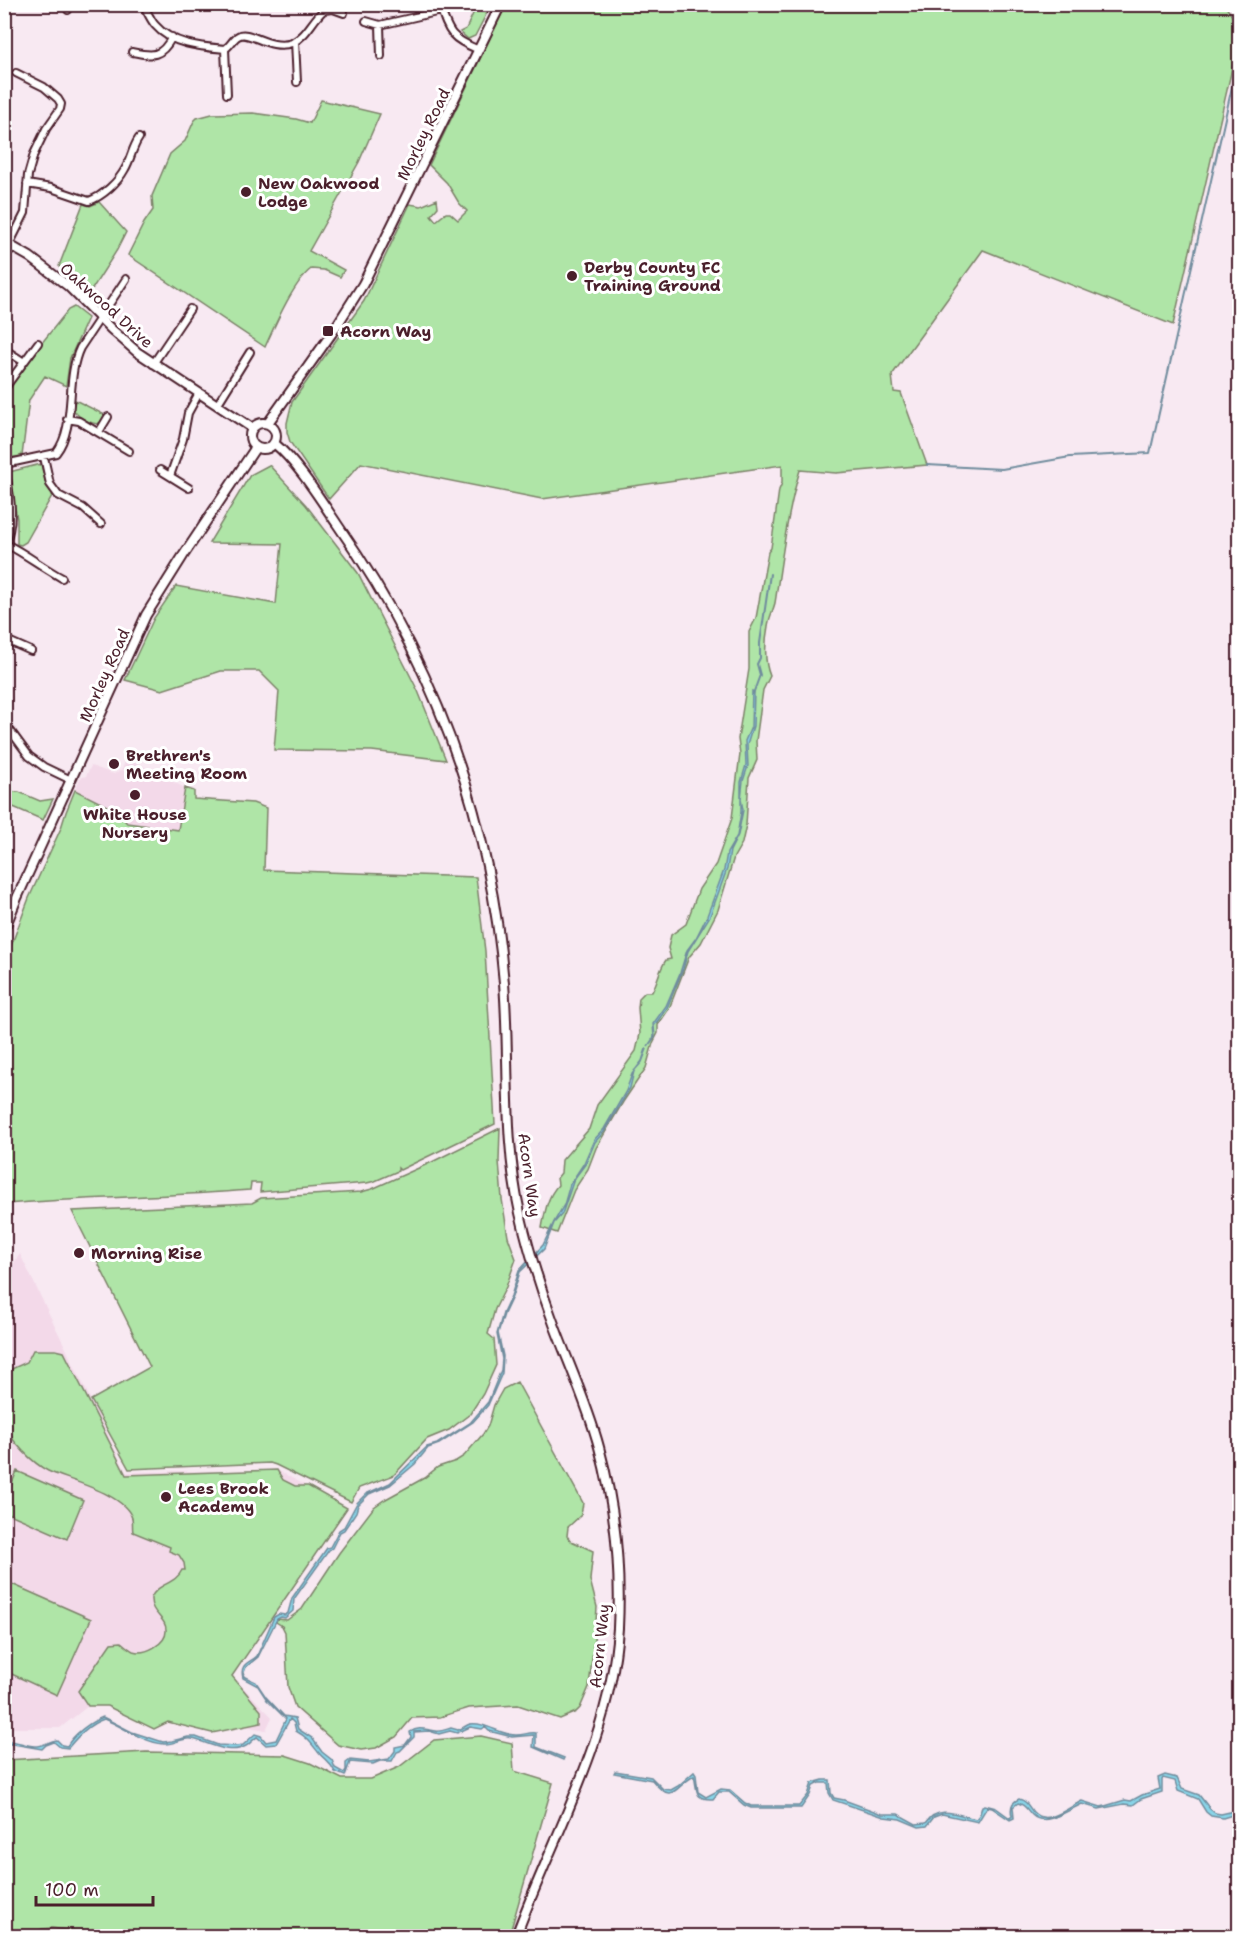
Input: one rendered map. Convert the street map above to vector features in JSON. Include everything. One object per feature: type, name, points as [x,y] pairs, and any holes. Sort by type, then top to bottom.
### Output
[{"type":"street","points":[[143,4],[153,23],[172,37],[186,44],[225,49]]},
{"type":"street","name":"Morley Road","points":[[268,423],[332,333],[363,284],[501,4]]},
{"type":"street","points":[[1236,4],[1239,9]]},
{"type":"street","points":[[366,21],[380,25],[440,8],[453,36],[479,50]]},
{"type":"street","points":[[227,94],[225,49],[237,36],[251,35],[272,45],[287,44],[295,41],[309,29],[324,10],[333,9],[344,13]]},
{"type":"street","points":[[380,25],[381,56]]},
{"type":"street","points":[[132,52],[153,55],[160,53],[172,37]]},
{"type":"street","points":[[295,41],[297,82]]},
{"type":"street","points":[[7,243],[24,213],[27,184],[34,154],[61,104],[44,87],[16,73]]},
{"type":"street","points":[[27,184],[51,188],[89,201],[99,197],[124,171],[131,150],[139,138]]},
{"type":"street","name":"Oakwood Drive","points":[[7,243],[54,275],[128,344],[153,364],[252,428]]},
{"type":"street","points":[[62,578],[27,555],[5,545],[11,532],[12,517],[5,464],[44,457],[56,453],[60,447],[67,419],[75,358],[126,279]]},
{"type":"street","points":[[153,364],[190,309]]},
{"type":"street","points":[[7,385],[38,342]]},
{"type":"street","points":[[4,349],[24,362]]},
{"type":"street","points":[[217,405],[250,352]]},
{"type":"street","points":[[170,476],[183,439],[188,413],[199,393]]},
{"type":"street","points":[[99,432],[108,417]]},
{"type":"street","points":[[67,419],[79,421],[129,451]]},
{"type":"street","points":[[261,422],[268,423],[276,435],[274,443],[266,448],[256,447],[249,437],[252,428],[261,422]]},
{"type":"street","name":"Acorn Way","points":[[274,443],[283,450],[359,554],[391,608],[425,674],[463,773],[487,862],[499,940],[504,986],[509,1122],[513,1172],[519,1208],[533,1265],[583,1398],[601,1454],[613,1511],[618,1557],[618,1606],[615,1654],[602,1720],[587,1764],[532,1891],[516,1936]]},
{"type":"street","name":"Morley Road","points":[[4,930],[146,615],[256,447]]},
{"type":"street","points":[[44,457],[50,484],[58,495],[83,508],[101,524]]},
{"type":"street","points":[[160,470],[189,488]]},
{"type":"street","points":[[4,639],[31,651]]},
{"type":"street","points":[[4,722],[29,756],[44,767],[71,780]]},
{"type":"street","points":[[39,1936],[63,1936]]},
{"type":"shaded area","name":"White House Nursery","points":[[127,758],[185,788],[178,830],[127,823],[115,810],[75,790],[80,778],[86,776],[91,766],[114,774],[122,769]]},
{"type":"shaded area","name":"Lees Brook Academy","points":[[20,1254],[126,1472],[277,1470],[347,1508],[232,1676],[272,1717],[266,1730],[243,1726],[212,1733],[168,1722],[154,1729],[107,1706],[88,1706],[60,1728],[5,1728],[4,1277]]},
{"type":"green space","name":"Derby County FC Training Ground","points":[[1224,4],[1239,26],[1239,38],[1173,325],[983,250],[892,375],[894,392],[901,393],[927,465],[836,473],[800,470],[788,519],[775,603],[767,632],[766,658],[770,676],[763,690],[756,741],[757,760],[749,778],[746,825],[742,843],[734,857],[718,910],[701,943],[689,957],[669,1009],[658,1025],[658,1033],[646,1068],[596,1148],[588,1169],[574,1190],[557,1233],[542,1228],[549,1200],[558,1185],[557,1178],[561,1173],[562,1160],[589,1129],[597,1105],[636,1051],[640,1034],[639,998],[645,992],[652,992],[666,960],[671,959],[668,948],[671,935],[686,924],[699,889],[716,864],[732,818],[740,754],[738,739],[749,669],[749,632],[756,618],[768,552],[771,548],[782,483],[782,465],[542,499],[361,463],[329,499],[290,442],[287,423],[292,402],[364,301],[410,204],[421,206],[437,199],[438,207],[431,215],[436,221],[446,213],[450,213],[458,220],[467,211],[459,203],[447,183],[429,165],[506,5]]},
{"type":"green space","points":[[477,5],[491,5],[475,36],[468,39],[460,32],[466,29]]},
{"type":"green space","points":[[321,100],[380,114],[359,162],[309,251],[344,270],[340,277],[324,270],[311,269],[304,275],[285,305],[265,347],[128,255],[153,210],[152,196],[170,154],[185,141],[197,118],[212,114],[253,113],[310,123]]},
{"type":"green space","points":[[99,202],[126,232],[89,294],[59,266],[83,204],[90,206]]},
{"type":"green space","points":[[74,307],[88,318],[70,358],[66,386],[45,376],[29,400],[22,456],[8,458],[5,454],[5,400],[29,359],[68,310]]},
{"type":"green space","points":[[75,400],[105,415],[101,422],[93,423],[79,416],[72,407]]},
{"type":"green space","points":[[41,464],[46,485],[53,494],[26,542],[21,545],[17,544],[17,519],[9,472]]},
{"type":"green space","points":[[269,465],[306,505],[358,573],[418,691],[446,760],[372,751],[274,750],[279,691],[259,671],[221,671],[162,690],[125,680],[154,618],[176,586],[276,604],[282,544],[209,543],[250,475]]},
{"type":"green space","points":[[185,788],[194,791],[194,799],[253,803],[266,808],[264,870],[476,877],[485,951],[495,1124],[400,1170],[398,1168],[398,1171],[367,1183],[260,1192],[261,1183],[251,1183],[250,1190],[5,1204],[4,1031],[11,946],[75,790],[115,810],[127,823],[178,830]]},
{"type":"green space","points":[[5,791],[19,792],[40,801],[53,799],[43,820],[11,806],[5,819]]},
{"type":"green space","points":[[500,1128],[499,1161],[502,1199],[508,1237],[516,1259],[495,1309],[488,1334],[494,1339],[496,1365],[483,1394],[470,1414],[449,1430],[427,1439],[394,1475],[359,1488],[351,1502],[270,1463],[129,1469],[91,1400],[150,1367],[72,1211],[252,1203],[261,1198],[361,1192],[432,1162]]},
{"type":"green space","points":[[33,1350],[64,1352],[126,1475],[277,1470],[283,1480],[295,1486],[308,1486],[347,1508],[232,1676],[261,1711],[261,1723],[212,1733],[168,1722],[154,1729],[107,1706],[88,1706],[78,1691],[111,1643],[121,1642],[138,1652],[149,1650],[163,1640],[166,1627],[153,1608],[151,1598],[157,1589],[175,1579],[182,1570],[185,1570],[179,1555],[169,1551],[170,1547],[133,1532],[132,1518],[127,1509],[118,1502],[95,1489],[42,1468],[11,1437],[4,1420],[5,1372],[27,1362]]},
{"type":"green space","points":[[517,1382],[583,1503],[581,1515],[568,1527],[567,1536],[571,1541],[593,1551],[590,1580],[597,1607],[596,1621],[589,1687],[580,1708],[560,1719],[518,1705],[469,1708],[440,1717],[412,1718],[396,1737],[376,1748],[361,1750],[338,1745],[295,1707],[288,1687],[285,1632],[276,1622],[277,1619],[287,1620],[302,1609],[339,1553],[374,1507],[424,1478],[438,1467],[464,1456],[488,1426],[494,1405],[503,1389]]},
{"type":"green space","points":[[17,1471],[83,1500],[67,1539],[5,1512],[5,1500]]},
{"type":"green space","points":[[5,1581],[91,1619],[57,1695],[5,1671]]},
{"type":"green space","points":[[481,1736],[512,1743],[514,1771],[553,1783],[509,1936],[104,1936],[52,1928],[42,1929],[27,1936],[5,1936],[5,1760],[146,1752],[285,1755],[310,1763],[342,1779],[371,1779],[399,1767],[434,1740]]},
{"type":"water","points":[[752,691],[754,692],[753,726],[747,745],[748,766],[741,799],[741,782],[746,765],[745,741],[751,727]]},
{"type":"water","points":[[741,799],[743,810],[738,835],[730,851],[727,869],[710,916],[688,951],[667,1008],[654,1026],[655,1037],[648,1046],[654,1037],[653,1024],[666,1006],[687,950],[707,916],[724,870],[727,853],[737,836]]},
{"type":"water","points":[[634,1072],[630,1088],[604,1132],[595,1142],[586,1163],[574,1179],[562,1214],[554,1223],[544,1249],[520,1272],[498,1333],[503,1356],[502,1373],[488,1405],[473,1422],[439,1444],[428,1448],[415,1464],[390,1485],[369,1494],[358,1505],[356,1512],[344,1530],[340,1532],[332,1548],[294,1599],[293,1611],[285,1618],[277,1619],[258,1657],[246,1667],[243,1675],[256,1682],[266,1697],[284,1716],[295,1718],[298,1729],[312,1738],[322,1752],[332,1760],[335,1768],[344,1773],[346,1763],[350,1760],[369,1762],[389,1759],[395,1747],[405,1745],[413,1730],[440,1731],[451,1728],[458,1730],[470,1724],[482,1725],[511,1735],[536,1733],[536,1747],[564,1758],[563,1760],[533,1747],[534,1735],[512,1737],[489,1731],[485,1727],[482,1729],[470,1727],[457,1733],[450,1731],[439,1734],[429,1731],[414,1732],[414,1737],[400,1751],[397,1752],[392,1761],[380,1761],[373,1764],[350,1762],[345,1776],[335,1772],[308,1740],[296,1731],[290,1719],[276,1744],[266,1745],[257,1737],[246,1746],[233,1750],[192,1739],[168,1744],[156,1743],[141,1737],[104,1719],[89,1727],[68,1748],[60,1747],[54,1742],[42,1749],[5,1744],[5,1741],[9,1741],[37,1746],[57,1740],[67,1746],[83,1729],[103,1717],[132,1732],[163,1742],[196,1737],[218,1745],[236,1746],[243,1745],[255,1734],[261,1736],[266,1742],[276,1740],[286,1719],[267,1700],[258,1686],[243,1678],[242,1673],[244,1666],[257,1656],[274,1617],[288,1613],[292,1598],[327,1548],[330,1547],[339,1530],[344,1527],[357,1503],[366,1494],[390,1483],[427,1447],[437,1444],[470,1423],[488,1402],[501,1370],[502,1359],[497,1334],[519,1271],[543,1245],[554,1222],[564,1205],[570,1184],[584,1163],[594,1140],[604,1129],[626,1091]]},
{"type":"water","points":[[615,1771],[651,1777],[663,1789],[671,1790],[694,1772],[698,1792],[706,1797],[721,1789],[730,1790],[751,1806],[799,1806],[808,1795],[812,1783],[830,1780],[831,1793],[834,1798],[882,1814],[898,1814],[916,1824],[926,1823],[931,1817],[942,1812],[976,1819],[982,1806],[985,1805],[996,1808],[1010,1818],[1012,1806],[1019,1799],[1026,1802],[1039,1816],[1051,1817],[1082,1801],[1101,1807],[1125,1800],[1131,1801],[1160,1789],[1158,1778],[1165,1775],[1177,1778],[1182,1789],[1199,1795],[1215,1813],[1239,1810],[1239,1813],[1223,1818],[1211,1816],[1198,1799],[1178,1791],[1175,1781],[1163,1778],[1162,1792],[1141,1799],[1133,1805],[1124,1804],[1099,1809],[1082,1804],[1050,1819],[1044,1819],[1032,1815],[1018,1803],[1013,1807],[1014,1818],[1010,1820],[987,1807],[978,1822],[942,1814],[934,1817],[927,1826],[919,1827],[900,1819],[884,1817],[833,1800],[829,1793],[828,1783],[813,1786],[801,1808],[751,1808],[729,1792],[719,1792],[713,1799],[702,1798],[697,1793],[694,1776],[669,1793],[659,1788],[652,1780],[614,1773]]},
{"type":"waterway","points":[[927,465],[1002,469],[1070,457],[1150,453],[1240,51]]},
{"type":"waterway","points":[[753,694],[760,675],[757,664],[760,658],[770,574]]},
{"type":"place","name":"New Oakwood Lodge","points":[[246,192]]},
{"type":"place","name":"Derby County FC Training Ground","points":[[572,276]]},
{"type":"place","name":"Acorn Way","points":[[328,331]]},
{"type":"place","name":"Brethren's Meeting Room","points":[[114,764]]},
{"type":"place","name":"White House Nursery","points":[[135,795]]},
{"type":"place","name":"Morning Rise","points":[[79,1253]]},
{"type":"place","name":"Lees Brook Academy","points":[[166,1497]]}]
